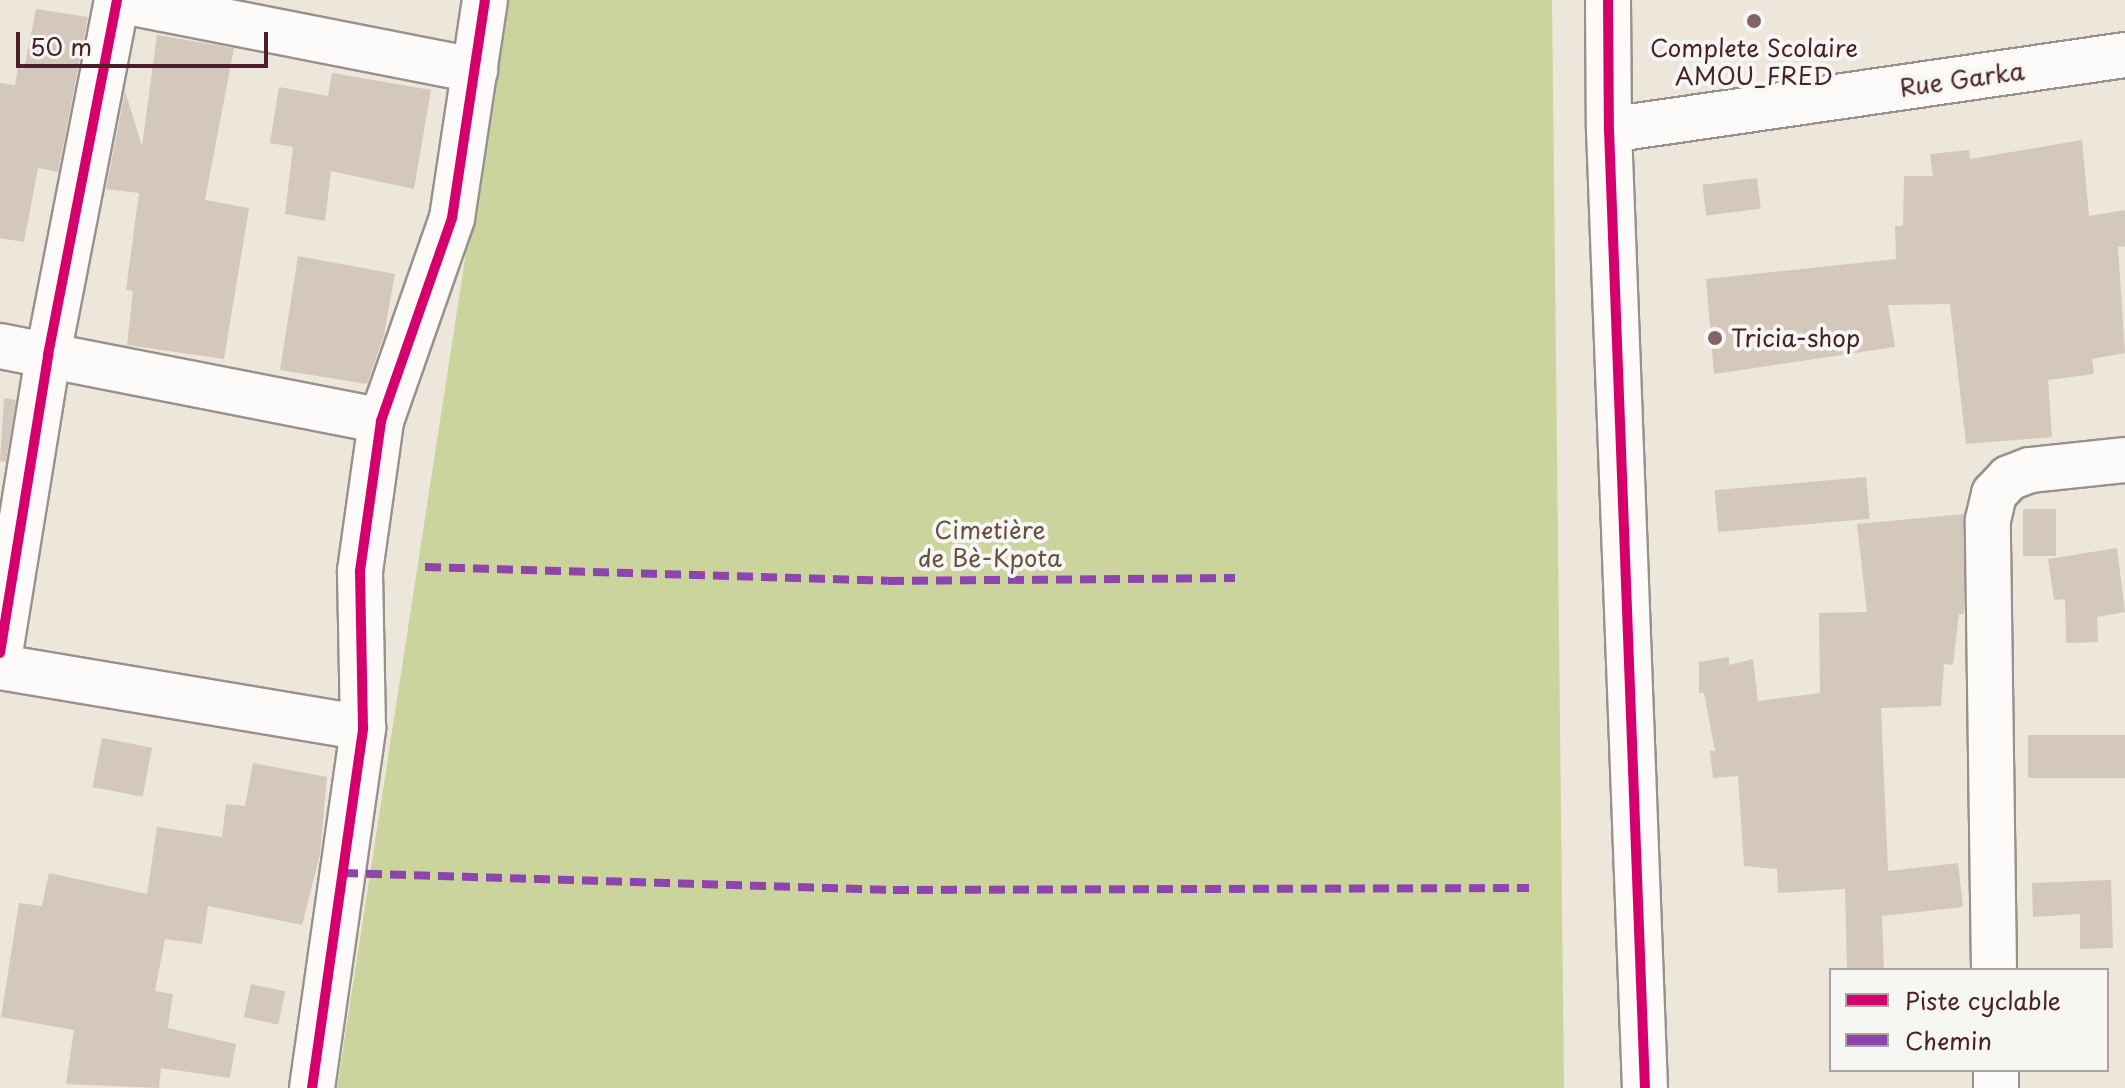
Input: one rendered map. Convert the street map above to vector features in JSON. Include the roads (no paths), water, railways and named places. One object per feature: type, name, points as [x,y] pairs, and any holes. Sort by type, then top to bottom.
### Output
[{"type":"street","points":[[0,653],[48,355],[117,0],[475,70]]},
{"type":"street","points":[[312,1088],[363,728],[360,571],[381,421],[452,218],[485,0]]},
{"type":"street","points":[[1608,0],[1609,130],[1645,1088]]},
{"type":"street","name":"Rue Garka","points":[[1609,130],[2125,55]]},
{"type":"street","points":[[0,346],[381,421]]},
{"type":"street","points":[[1994,968],[1988,520],[1994,494],[2009,478],[2030,470],[2125,460]]},
{"type":"street","points":[[0,667],[363,728]]},
{"type":"place","name":"Complete Scolaire AMOU_FRED","points":[[1754,21]]},
{"type":"place","name":"Tricia-shop","points":[[1715,338]]},
{"type":"park label","name":"Cimetière de Bè-Kpota","points":[[990,544]]}]
